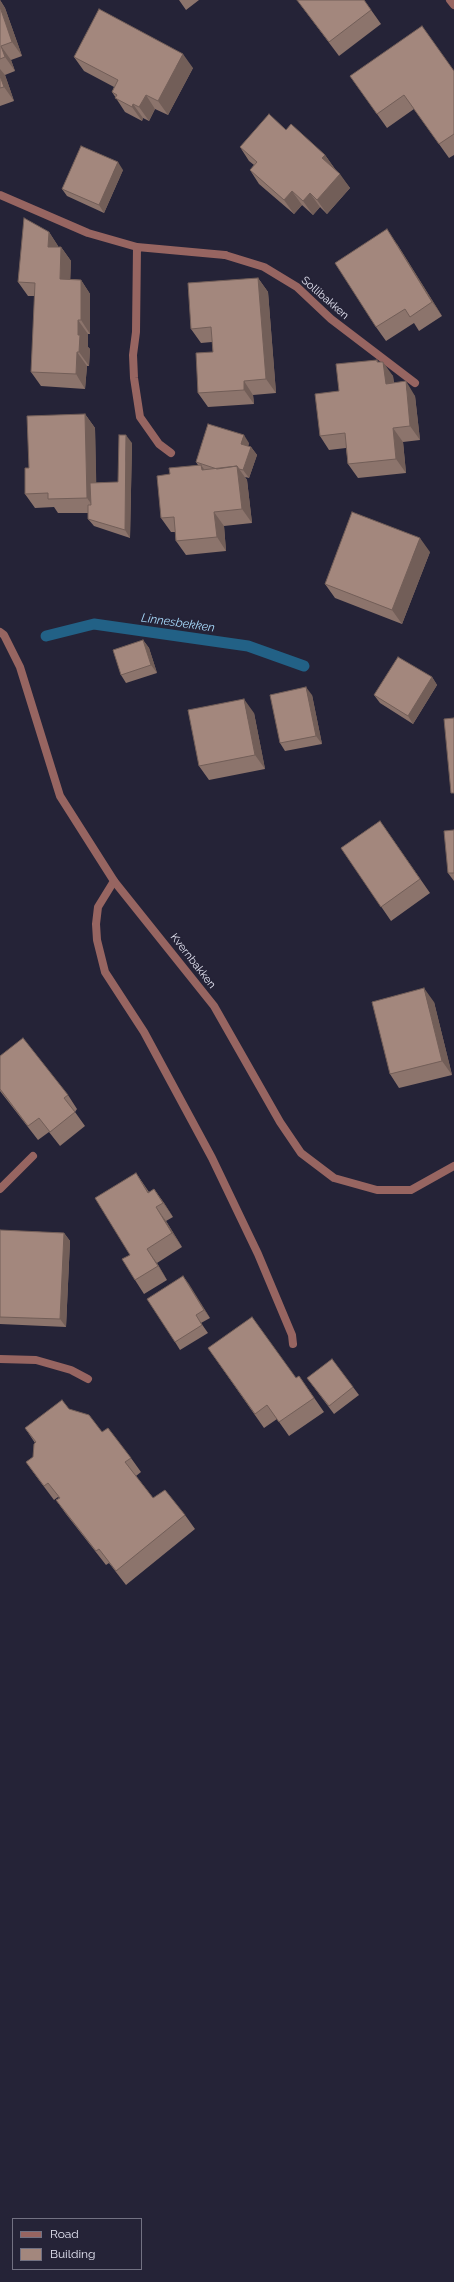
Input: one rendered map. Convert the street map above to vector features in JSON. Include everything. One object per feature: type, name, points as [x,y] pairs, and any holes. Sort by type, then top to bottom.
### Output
[{"type":"street","points":[[450,0],[454,4]]},
{"type":"street","name":"Sollibakken","points":[[0,195],[88,234],[137,247],[226,255],[264,267],[297,287],[331,319],[415,383]]},
{"type":"street","points":[[137,247],[134,378],[140,417],[159,444],[171,453]]},
{"type":"street","name":"Kvernbakken","points":[[0,632],[4,635],[20,667],[60,796],[114,881],[214,1006],[280,1122],[301,1153],[334,1178],[377,1190],[411,1190],[454,1166]]},
{"type":"street","points":[[114,881],[98,907],[96,924],[97,940],[105,972],[144,1032],[212,1158],[258,1254],[292,1335],[293,1344]]},
{"type":"street","points":[[0,1189],[33,1156]]},
{"type":"street","points":[[0,1359],[36,1360],[71,1370],[88,1379]]},
{"type":"building","points":[[297,0],[364,0],[371,10],[329,42]]},
{"type":"building","points":[[0,7],[12,42],[1,46],[5,57],[0,59]]},
{"type":"building","points":[[99,9],[183,54],[158,101],[146,95],[139,107],[133,104],[132,107],[115,98],[117,95],[112,92],[118,80],[74,57]]},
{"type":"building","points":[[422,26],[454,71],[454,134],[439,144],[404,95],[377,114],[350,76]]},
{"type":"building","points":[[0,76],[4,87],[0,88]]},
{"type":"building","points":[[269,114],[286,130],[291,124],[325,155],[322,158],[340,174],[317,200],[310,193],[303,201],[292,191],[284,200],[250,170],[257,162],[240,147]]},
{"type":"building","points":[[81,146],[118,162],[99,205],[62,189]]},
{"type":"building","points":[[24,218],[49,232],[48,247],[61,247],[60,279],[81,280],[81,320],[78,320],[78,335],[80,335],[79,352],[77,352],[76,374],[31,372],[35,283],[18,282]]},
{"type":"building","points":[[387,229],[432,302],[410,317],[405,309],[376,327],[335,263]]},
{"type":"building","points":[[258,278],[266,379],[244,381],[244,390],[198,393],[196,353],[213,352],[211,327],[191,329],[188,283]]},
{"type":"building","points":[[377,360],[377,362],[383,362],[386,384],[406,381],[410,426],[393,428],[396,459],[348,464],[345,433],[320,436],[315,394],[339,391],[336,364]]},
{"type":"building","points":[[85,414],[87,498],[48,499],[48,493],[25,494],[25,468],[29,468],[27,416]]},
{"type":"building","points":[[208,424],[244,435],[241,444],[251,447],[243,470],[239,469],[237,466],[217,469],[196,462]]},
{"type":"building","points":[[119,435],[126,435],[125,530],[88,519],[88,505],[91,505],[90,483],[118,482]]},
{"type":"building","points":[[201,465],[202,470],[237,466],[242,509],[214,512],[217,537],[176,541],[174,517],[161,518],[157,476],[170,474],[169,468]]},
{"type":"building","points":[[352,512],[420,538],[392,610],[325,584]]},
{"type":"building","points":[[143,640],[151,665],[121,675],[113,650]]},
{"type":"building","points":[[398,657],[432,677],[408,716],[374,695]]},
{"type":"building","points":[[306,687],[316,736],[280,743],[270,695]]},
{"type":"building","points":[[244,699],[255,755],[199,766],[188,710]]},
{"type":"building","points":[[454,718],[454,793],[451,793],[444,719]]},
{"type":"building","points":[[380,821],[420,879],[381,907],[341,848]]},
{"type":"building","points":[[454,830],[454,873],[448,873],[444,831]]},
{"type":"building","points":[[424,988],[442,1061],[390,1074],[372,1002]]},
{"type":"building","points":[[23,1038],[68,1095],[64,1098],[75,1112],[50,1132],[39,1118],[28,1126],[0,1089],[0,1056]]},
{"type":"building","points":[[136,1173],[148,1193],[154,1189],[163,1203],[156,1207],[172,1233],[147,1249],[158,1266],[135,1280],[122,1259],[130,1255],[95,1198]]},
{"type":"building","points":[[0,1230],[64,1233],[60,1319],[0,1317]]},
{"type":"building","points":[[183,1276],[204,1310],[196,1315],[202,1325],[175,1342],[147,1299]]},
{"type":"building","points":[[252,1317],[296,1378],[299,1376],[314,1398],[279,1422],[267,1405],[255,1414],[208,1348]]},
{"type":"building","points":[[332,1359],[353,1387],[329,1406],[307,1378]]},
{"type":"building","points":[[62,1400],[69,1409],[89,1415],[102,1432],[108,1428],[131,1458],[125,1462],[153,1498],[165,1490],[185,1515],[116,1571],[99,1549],[96,1551],[56,1500],[60,1498],[48,1483],[44,1486],[26,1462],[33,1457],[34,1444],[36,1442],[25,1428]]},
{"type":"waterway","name":"Linnesbekken","points":[[46,636],[94,624],[248,646],[304,666]]}]
